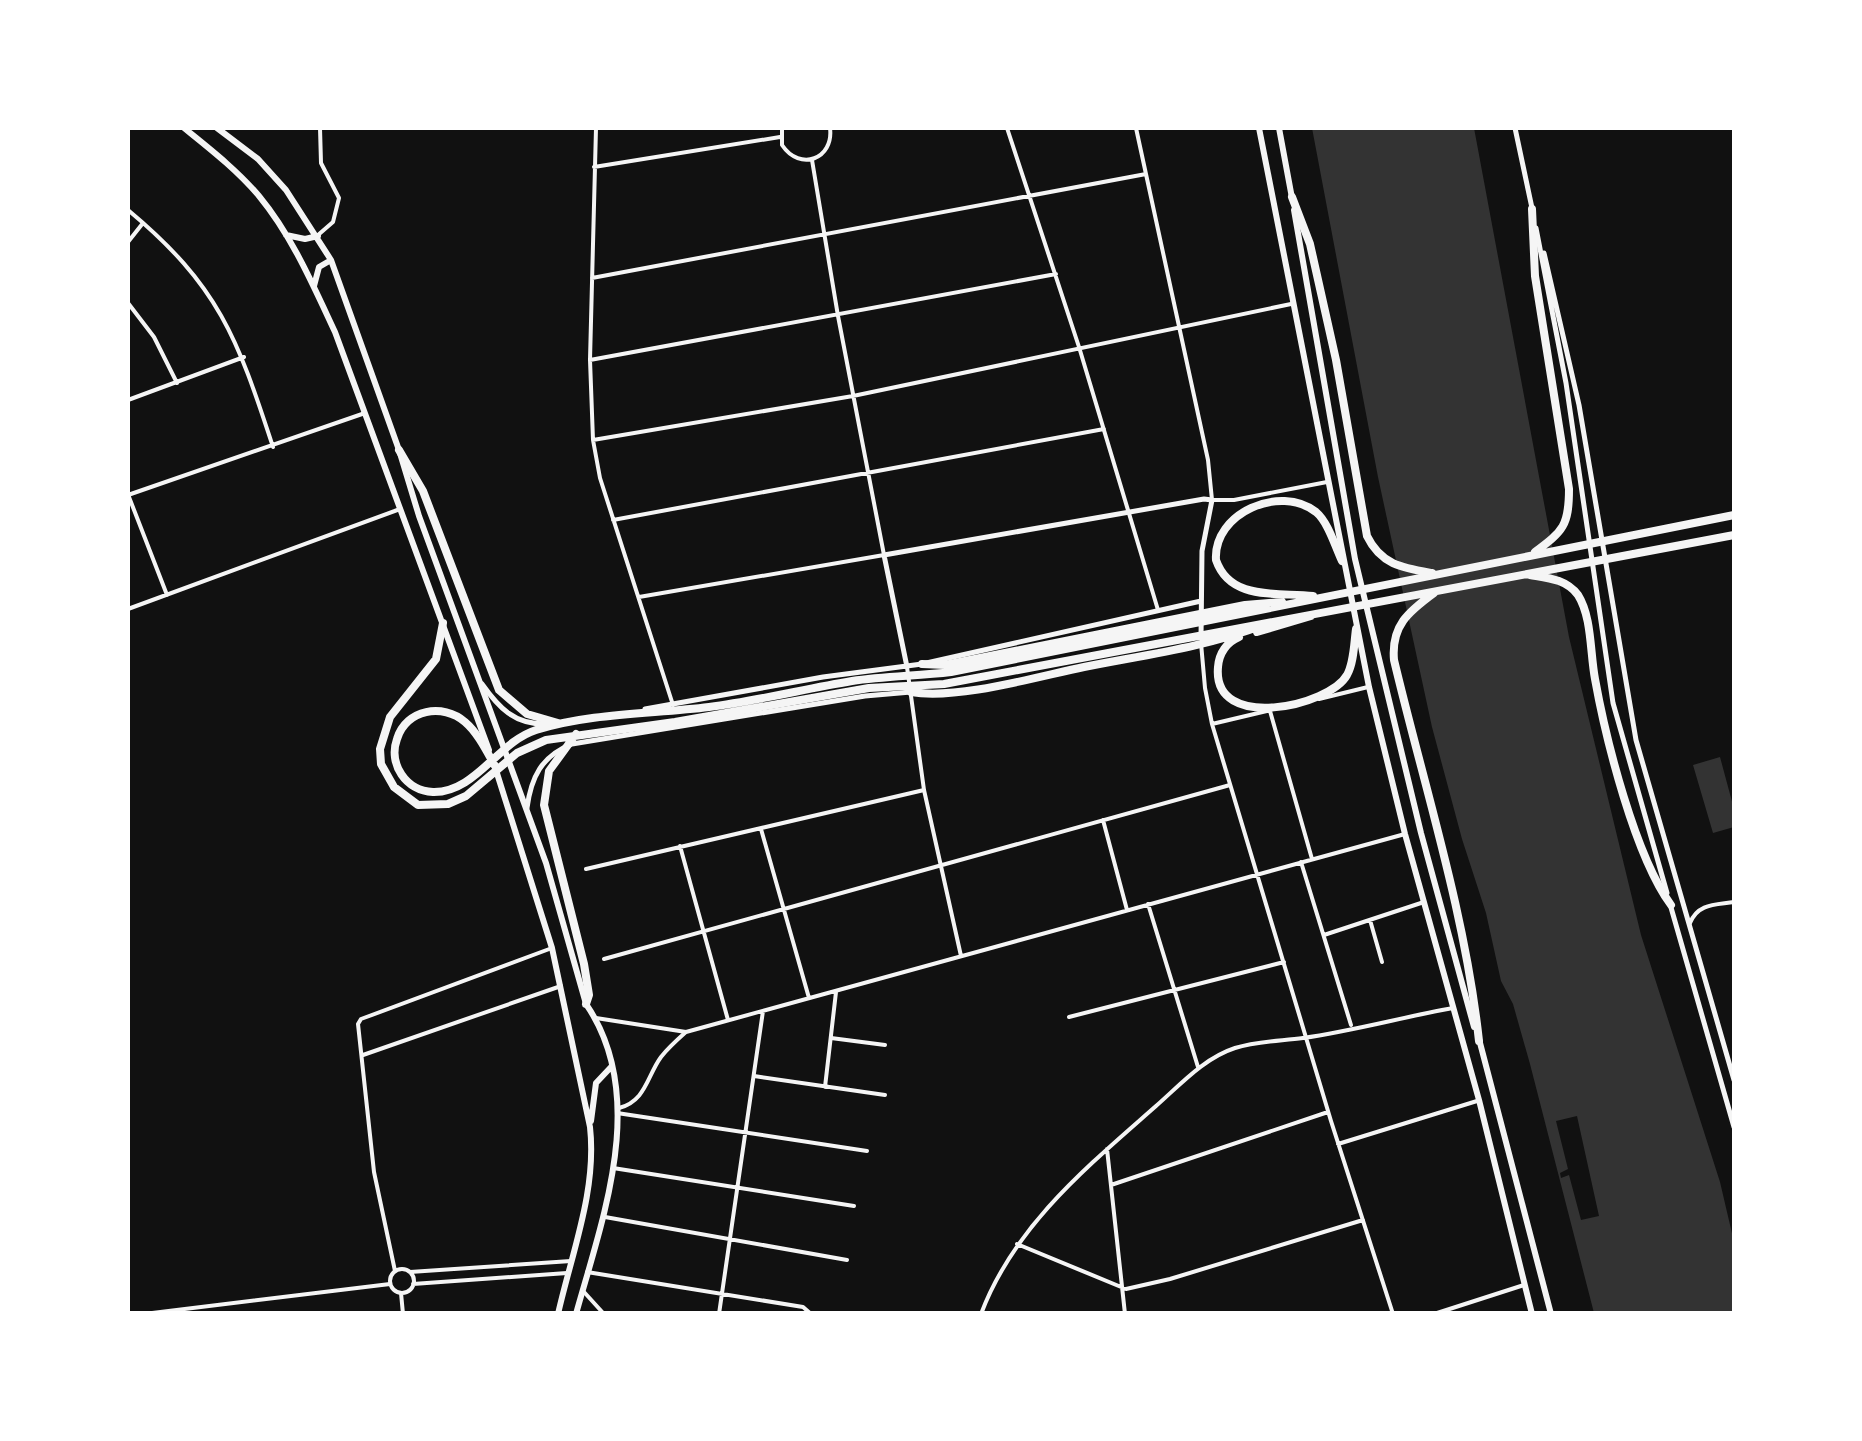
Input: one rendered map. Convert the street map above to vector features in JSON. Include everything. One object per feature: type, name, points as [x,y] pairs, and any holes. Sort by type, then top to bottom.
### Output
[{"type":"highway","points":[[1292,197],[1310,244],[1336,360],[1367,536],[1379,556],[1388,562],[1436,574]]},
{"type":"highway","points":[[1532,209],[1532,259],[1569,508],[1561,531],[1532,554]]},
{"type":"highway","points":[[399,450],[423,491],[499,690],[527,714],[562,724]]},
{"type":"highway","points":[[1322,597],[1252,592],[1232,584],[1219,569],[1215,550],[1221,531],[1235,517],[1278,502],[1307,507],[1320,514],[1342,561]]},
{"type":"highway","points":[[495,766],[467,723],[434,710],[403,726],[394,751],[400,774],[411,785],[435,792],[465,782],[517,738],[562,724],[714,706],[868,679],[951,672],[1734,514]]},
{"type":"highway","points":[[443,623],[436,659],[390,718],[382,735],[381,764],[394,788],[418,804],[448,804],[478,788],[518,753],[546,740],[870,688],[944,684],[1734,534]]},
{"type":"highway","points":[[1524,574],[1560,580],[1574,590],[1585,612],[1600,707],[1616,766],[1653,877],[1671,905]]},
{"type":"highway","points":[[1437,590],[1402,619],[1392,643],[1447,867],[1474,991],[1479,1041]]},
{"type":"highway","points":[[922,664],[944,665],[1245,604],[1293,603]]},
{"type":"highway","points":[[1326,610],[1290,624],[1245,634],[1224,648],[1217,672],[1219,684],[1235,703],[1259,708],[1303,700],[1343,681],[1350,672],[1356,629]]},
{"type":"highway","points":[[910,692],[943,694],[1038,677],[1201,643],[1274,620]]},
{"type":"highway","points":[[576,734],[550,771],[544,804],[580,946],[590,995],[586,1004]]},
{"type":"main road","points":[[184,128],[259,196],[314,287],[495,766],[552,948],[590,1127],[590,1182],[558,1314]]},
{"type":"main road","points":[[216,128],[258,160],[286,190],[331,260],[419,516],[527,808],[586,1004],[596,1018],[613,1065],[617,1111],[612,1168],[576,1314]]},
{"type":"main road","points":[[1259,128],[1369,687],[1532,1314]]},
{"type":"main road","points":[[1279,128],[1354,558],[1421,833],[1551,1314]]},
{"type":"main road","points":[[285,234],[298,239],[318,236]]},
{"type":"main road","points":[[314,287],[315,273],[331,260]]},
{"type":"main road","points":[[590,1127],[596,1084],[613,1065]]},
{"type":"street","points":[[318,236],[333,222],[339,198],[321,164],[320,128]]},
{"type":"street","points":[[596,128],[590,360],[593,440],[613,520],[673,705]]},
{"type":"street","points":[[782,128],[780,136],[787,153],[803,161],[825,152],[830,129],[843,128]]},
{"type":"street","points":[[1008,128],[1158,610]]},
{"type":"street","points":[[1136,128],[1208,460],[1212,500],[1202,551],[1201,638],[1212,724],[1393,1314]]},
{"type":"street","points":[[1515,128],[1568,398],[1613,703],[1734,1126]]},
{"type":"street","points":[[594,166],[780,136]]},
{"type":"street","points":[[812,160],[906,666],[924,790],[961,956]]},
{"type":"street","points":[[592,278],[1146,174]]},
{"type":"street","points":[[128,210],[194,274],[229,326],[244,357],[272,447]]},
{"type":"street","points":[[128,242],[143,223]]},
{"type":"street","points":[[1540,246],[1580,406],[1628,702],[1734,1080]]},
{"type":"street","points":[[590,360],[1056,274]]},
{"type":"street","points":[[128,303],[154,337],[177,383]]},
{"type":"street","points":[[593,440],[853,396],[1292,304]]},
{"type":"street","points":[[128,400],[244,357]]},
{"type":"street","points":[[167,596],[128,494],[364,414]]},
{"type":"street","points":[[613,520],[1104,429]]},
{"type":"street","points":[[639,596],[884,556],[1128,510],[1196,499],[1234,500],[1327,482]]},
{"type":"street","points":[[128,609],[400,509]]},
{"type":"street","points":[[478,678],[498,706],[525,723],[540,724],[922,664],[1201,601]]},
{"type":"street","points":[[527,808],[539,768],[560,748],[590,740],[910,692],[1201,638]]},
{"type":"street","points":[[1212,724],[1369,687]]},
{"type":"street","points":[[1270,710],[1312,860]]},
{"type":"street","points":[[589,717],[584,728],[590,740]]},
{"type":"street","points":[[604,959],[1230,785]]},
{"type":"street","points":[[586,869],[924,790]]},
{"type":"street","points":[[1102,820],[1128,910]]},
{"type":"street","points":[[760,827],[810,998]]},
{"type":"street","points":[[596,1018],[686,1032],[1405,834]]},
{"type":"street","points":[[680,846],[728,1020]]},
{"type":"street","points":[[1301,862],[1352,1026]]},
{"type":"street","points":[[1324,935],[1424,902]]},
{"type":"street","points":[[1690,923],[1705,906],[1734,902]]},
{"type":"street","points":[[1148,904],[1198,1068]]},
{"type":"street","points":[[1370,920],[1382,962]]},
{"type":"street","points":[[390,1284],[395,1271],[374,1172],[358,1030],[362,1019],[552,948]]},
{"type":"street","points":[[1069,1017],[1284,962]]},
{"type":"street","points":[[362,1056],[561,986]]},
{"type":"street","points":[[826,1087],[836,990]]},
{"type":"street","points":[[981,1314],[1017,1244],[1042,1213],[1198,1068],[1236,1048],[1452,1008]]},
{"type":"street","points":[[720,1314],[764,1010]]},
{"type":"street","points":[[617,1111],[639,1097],[662,1057],[686,1032]]},
{"type":"street","points":[[831,1038],[886,1046]]},
{"type":"street","points":[[754,1076],[885,1095]]},
{"type":"street","points":[[1338,1144],[1479,1100]]},
{"type":"street","points":[[617,1111],[867,1151]]},
{"type":"street","points":[[1111,1185],[1328,1112]]},
{"type":"street","points":[[1107,1149],[1124,1314]]},
{"type":"street","points":[[612,1168],[854,1206]]},
{"type":"street","points":[[601,1216],[847,1260]]},
{"type":"street","points":[[1017,1244],[1122,1287],[1146,1286],[1362,1220]]},
{"type":"street","points":[[395,1271],[571,1261]]},
{"type":"street","points":[[488,1267],[489,1278]]},
{"type":"street","points":[[410,1272],[414,1284]]},
{"type":"street","points":[[587,1272],[804,1307],[811,1314]]},
{"type":"street","points":[[414,1284],[568,1273]]},
{"type":"street","points":[[144,1314],[390,1284],[400,1293],[403,1314]]},
{"type":"street","points":[[400,1293],[414,1284]]},
{"type":"street","points":[[1434,1314],[1524,1285]]},
{"type":"street","points":[[582,1290],[604,1314]]},
{"type":"shaded area","points":[[1312,128],[1474,128],[1569,637],[1641,935],[1720,1182],[1734,1242],[1734,1313],[1594,1313],[1530,1064],[1513,1004],[1501,981],[1486,913],[1432,727],[1378,477]]},
{"type":"shaded area","points":[[1720,757],[1734,809],[1734,827],[1713,833],[1693,765]]},
{"type":"pier","points":[[1577,1116],[1599,1216],[1581,1220],[1569,1175],[1561,1178],[1560,1173],[1568,1169],[1556,1121]]}]
